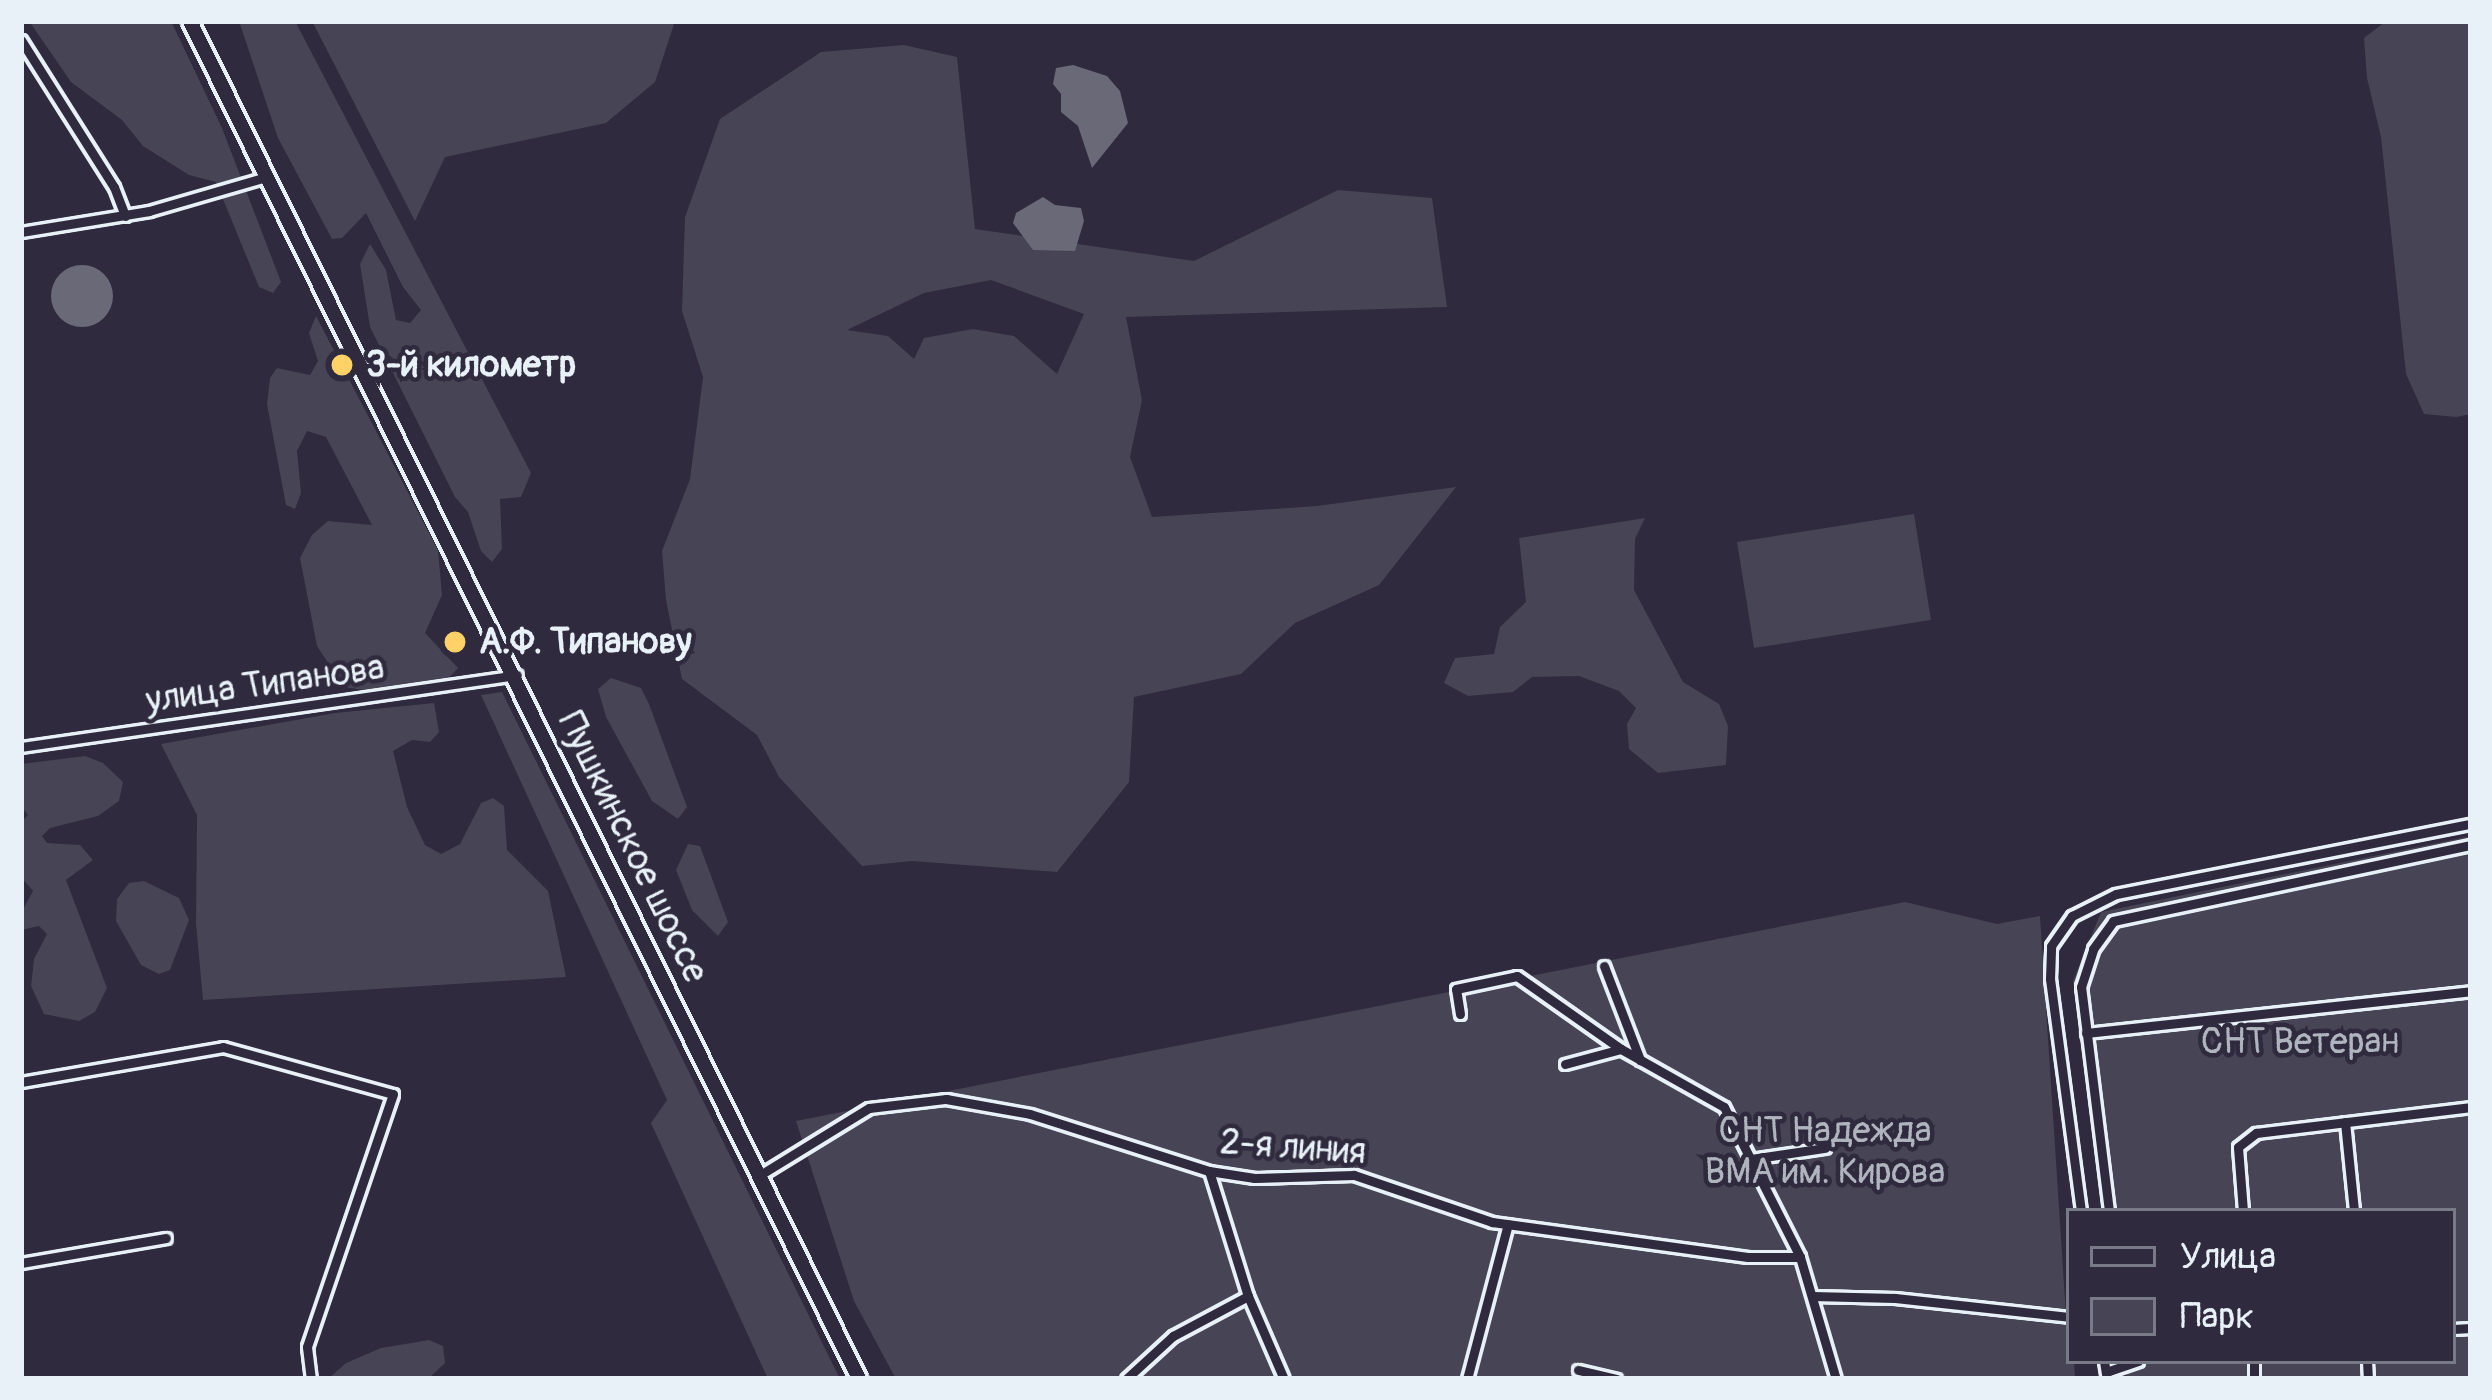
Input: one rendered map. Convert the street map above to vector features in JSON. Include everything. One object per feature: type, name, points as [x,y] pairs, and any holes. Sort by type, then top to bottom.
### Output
[{"type":"main road","name":"Пушкинское шоссе","points":[[190,21],[517,675],[860,1379]]},
{"type":"street","points":[[21,40],[114,187],[125,216]]},
{"type":"street","points":[[21,67],[34,64]]},
{"type":"street","points":[[21,232],[125,216],[266,177]]},
{"type":"street","name":"улица Типанова","points":[[21,747],[517,675]]},
{"type":"street","points":[[2081,1208],[2050,979],[2051,946],[2072,916],[2116,894],[2471,824]]},
{"type":"street","points":[[2109,1208],[2081,987],[2093,950],[2113,921],[2471,845]]},
{"type":"street","points":[[1604,966],[1640,1060]]},
{"type":"street","points":[[1460,1014],[1456,989],[1517,976],[1621,1049],[1724,1107],[1800,1257],[1836,1379]]},
{"type":"street","points":[[2086,1033],[2471,991]]},
{"type":"street","points":[[21,1082],[223,1047],[393,1094],[307,1347],[311,1379]]},
{"type":"street","points":[[1564,1064],[1621,1049]]},
{"type":"street","name":"2-я линия","points":[[760,1175],[869,1108],[946,1099],[1030,1114],[1208,1171],[1254,1178],[1372,1177],[1508,1224],[1748,1258],[1800,1257]]},
{"type":"street","points":[[2242,1208],[2238,1147],[2256,1133],[2471,1107]]},
{"type":"street","points":[[2345,1122],[2354,1208]]},
{"type":"street","points":[[1751,1159],[1825,1148]]},
{"type":"street","points":[[1208,1171],[1248,1296],[1284,1379]]},
{"type":"street","points":[[1467,1379],[1508,1224]]},
{"type":"street","points":[[21,1263],[166,1238]]},
{"type":"street","points":[[1126,1379],[1173,1336],[1248,1296]]},
{"type":"street","points":[[1812,1296],[1895,1298],[2066,1317]]},
{"type":"street","points":[[1578,1370],[1616,1379]]},
{"type":"green space","points":[[29,21],[171,21],[222,128],[281,282],[273,293],[259,287],[216,182],[189,175],[143,146],[122,120],[71,82]]},
{"type":"green space","points":[[239,21],[295,21],[531,473],[521,497],[500,499],[502,549],[492,562],[481,551],[468,512],[455,497],[370,327],[360,264],[370,244],[386,270],[396,320],[410,323],[421,310],[403,287],[366,213],[342,238],[332,239],[278,138]]},
{"type":"green space","points":[[312,21],[675,21],[655,82],[606,123],[445,157],[415,221]]},
{"type":"green space","points":[[2471,21],[2471,414],[2456,417],[2424,414],[2406,374],[2381,137],[2367,78],[2364,38],[2385,22]]},
{"type":"green space","points":[[904,45],[957,57],[975,229],[1194,261],[1338,190],[1432,198],[1447,307],[1126,317],[1142,400],[1130,457],[1152,517],[1317,506],[1456,487],[1379,585],[1295,623],[1241,674],[1134,697],[1129,782],[1057,872],[912,861],[862,866],[779,777],[757,735],[682,679],[666,600],[662,551],[690,479],[703,377],[682,311],[685,217],[720,119],[821,52]],"holes":[[[991,280],[1084,314],[1057,374],[1014,336],[973,329],[924,338],[914,359],[888,336],[847,330],[924,293]]]},
{"type":"green space","points":[[316,316],[438,550],[442,595],[425,633],[458,668],[441,686],[371,691],[344,687],[317,646],[300,558],[312,535],[328,521],[372,525],[326,437],[307,431],[297,451],[301,493],[295,509],[286,505],[267,404],[270,378],[277,368],[310,375],[318,361],[309,333]]},
{"type":"green space","points":[[1914,514],[1931,620],[1754,648],[1737,542]]},
{"type":"green space","points":[[1645,518],[1635,539],[1634,590],[1683,682],[1719,704],[1728,726],[1726,765],[1658,773],[1629,749],[1627,724],[1636,708],[1619,691],[1579,676],[1532,677],[1513,692],[1468,696],[1444,683],[1455,658],[1494,654],[1500,627],[1526,602],[1519,538]]},
{"type":"green space","points":[[611,678],[641,688],[649,704],[687,807],[678,819],[652,801],[606,717],[598,689]]},
{"type":"green space","points":[[502,692],[840,1379],[768,1379],[651,1123],[667,1100],[481,695]]},
{"type":"green space","points":[[434,703],[439,732],[430,742],[412,740],[393,751],[407,807],[425,845],[441,854],[460,844],[481,803],[493,798],[504,806],[507,850],[548,891],[566,977],[203,1000],[196,923],[197,815],[161,744],[335,713]]},
{"type":"green space","points":[[85,756],[103,763],[123,782],[119,801],[98,816],[50,828],[42,836],[47,843],[80,845],[93,860],[66,880],[107,988],[95,1012],[79,1021],[44,1014],[31,986],[34,959],[47,934],[39,926],[21,930],[21,913],[33,891],[21,877],[21,822],[28,815],[21,806],[21,764]]},
{"type":"green space","name":"СНТ Ветеран","points":[[2471,836],[2471,1379],[2127,1379],[2125,1364],[2456,1364],[2456,1208],[2105,1208],[2073,981],[2101,912]]},
{"type":"green space","points":[[688,844],[700,846],[728,922],[718,936],[692,910],[676,870]]},
{"type":"green space","points":[[144,881],[179,898],[189,920],[170,970],[159,974],[141,965],[116,921],[117,899],[129,883]]},
{"type":"green space","name":"СНТ Надежда ВМА им. Кирова","points":[[1905,902],[1997,924],[2040,916],[2066,1364],[2074,1364],[2075,1379],[896,1379],[854,1301],[796,1121]]},
{"type":"green space","points":[[429,1340],[443,1346],[445,1363],[428,1379],[328,1379],[346,1363],[381,1348]]},
{"type":"water","points":[[1073,65],[1107,76],[1120,91],[1128,123],[1092,168],[1078,126],[1061,112],[1061,94],[1053,84],[1056,68]]},
{"type":"water","points":[[1043,197],[1055,205],[1081,208],[1084,221],[1075,251],[1033,250],[1013,223],[1016,213]]},
{"type":"water","points":[[82,265],[104,274],[113,296],[104,318],[82,327],[60,318],[51,296],[60,274]]},
{"type":"place","name":"3-й километр","points":[[342,365]]},
{"type":"place","name":"А.Ф. Типанову","points":[[455,642]]}]
